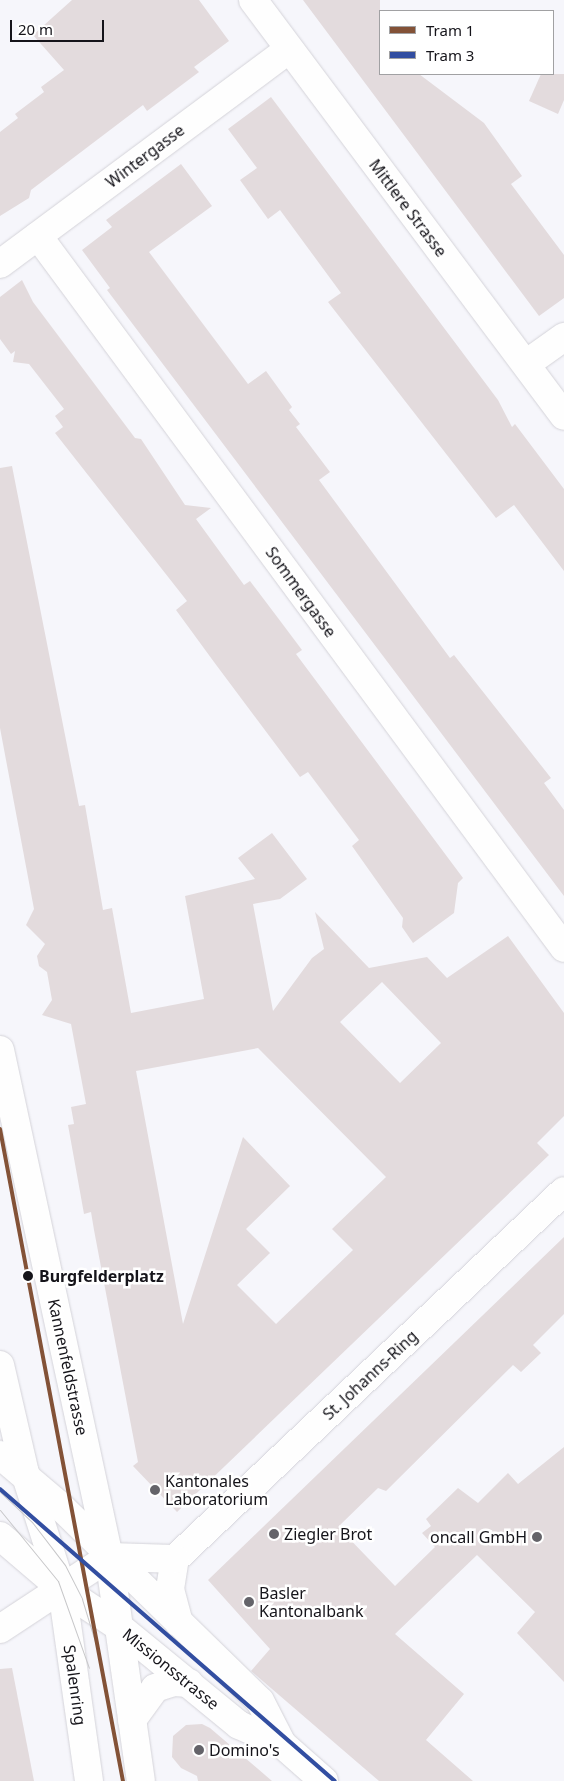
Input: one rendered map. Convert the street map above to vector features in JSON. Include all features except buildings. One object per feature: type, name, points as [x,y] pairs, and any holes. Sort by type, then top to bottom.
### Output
[{"type":"street","name":"Mittlere Strasse","points":[[253,0],[564,416]]},
{"type":"street","name":"Wintergasse","points":[[0,264],[289,49]]},
{"type":"street","name":"Sommergasse","points":[[38,236],[564,948]]},
{"type":"street","points":[[526,364],[564,337]]},
{"type":"street","name":"Kannenfeldstrasse","points":[[0,1050],[109,1557],[118,1626]]},
{"type":"street","name":"St. Johanns-Ring","points":[[175,1560],[564,1191]]},
{"type":"street","points":[[0,1365],[25,1473],[62,1589]]},
{"type":"street","name":"Missionsstrasse","points":[[0,1455],[25,1473],[109,1557],[260,1701],[282,1744]]},
{"type":"street","name":"Missionsstrasse","points":[[0,1536],[62,1589],[118,1626],[239,1725],[282,1744],[324,1781]]},
{"type":"street","points":[[0,1628],[109,1557],[175,1560],[170,1589],[179,1623]]},
{"type":"street","name":"Spalenring","points":[[62,1589],[89,1781]]},
{"type":"street","points":[[118,1626],[141,1781]]},
{"type":"street","points":[[132,1720],[155,1688],[174,1682],[189,1683]]},
{"type":"tram line","name":"1","points":[[0,1129],[123,1781]]},
{"type":"tram line","name":"3","points":[[0,1489],[335,1781]]},
{"type":"tram line","points":[[0,1492],[32,1522],[65,1565],[82,1599],[100,1658]]},
{"type":"tram line","points":[[0,1510],[58,1581],[89,1668]]},
{"type":"place","name":"Burgfelderplatz","points":[[28,1276]]},
{"type":"place","name":"Kantonales Laboratorium","points":[[155,1490]]},
{"type":"place","name":"Ziegler Brot","points":[[274,1534]]},
{"type":"place","name":"oncall GmbH","points":[[537,1537]]},
{"type":"place","name":"Basler Kantonalbank","points":[[249,1602]]},
{"type":"place","name":"Domino's","points":[[199,1750]]}]
